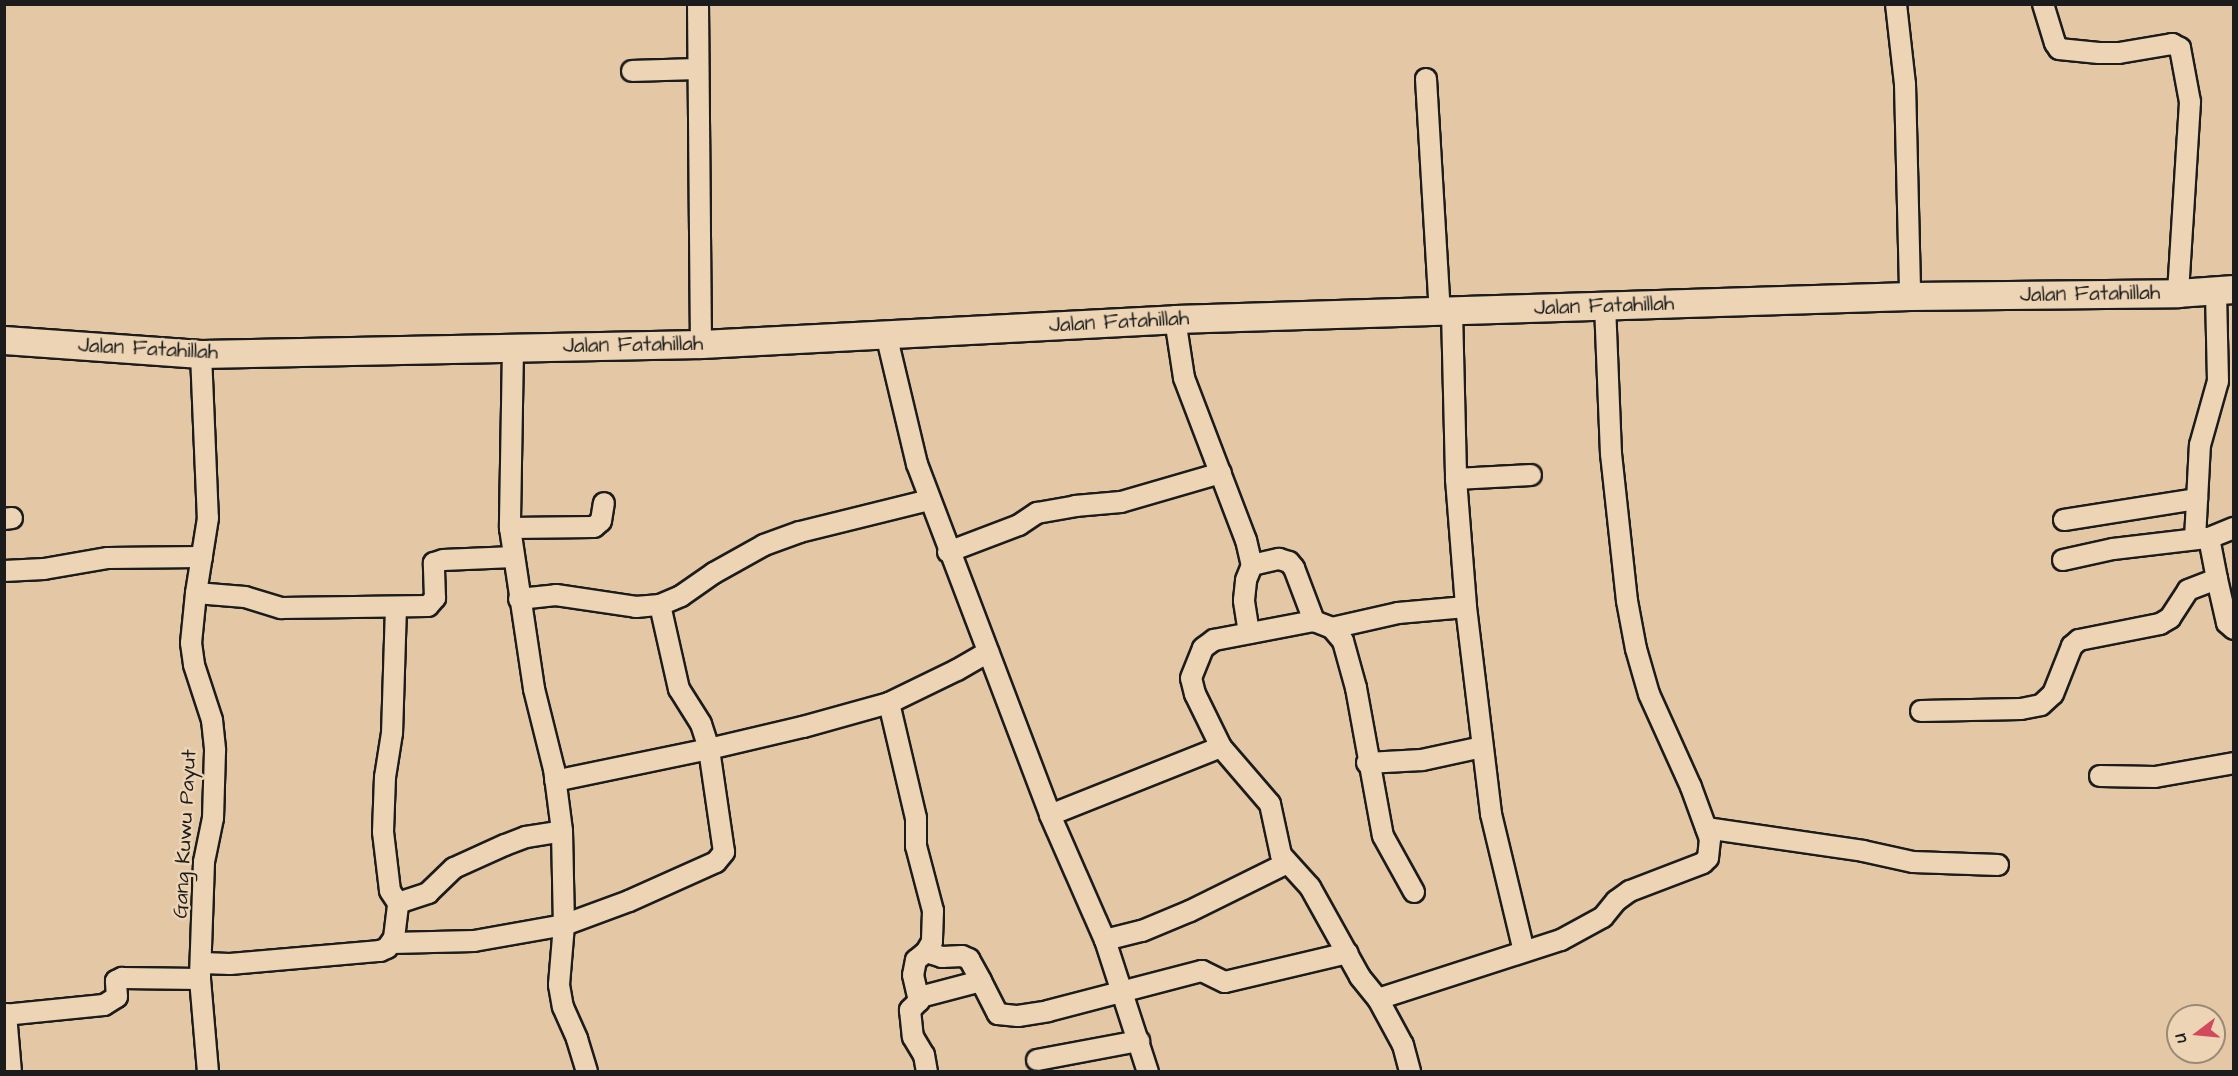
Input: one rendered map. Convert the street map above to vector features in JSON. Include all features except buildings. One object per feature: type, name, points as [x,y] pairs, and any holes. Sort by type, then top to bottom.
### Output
[{"type":"street","points":[[698,4],[696,69],[701,344]]},
{"type":"street","points":[[1896,4],[1905,84],[1910,296]]},
{"type":"street","points":[[2043,4],[2059,49],[2119,53],[2172,44],[2180,48],[2190,102],[2178,293]]},
{"type":"street","points":[[632,71],[696,69]]},
{"type":"street","points":[[1426,79],[1446,311],[1466,607],[1491,814],[1524,951]]},
{"type":"street","points":[[2225,290],[2218,381],[2200,446],[2197,499],[2202,538],[2217,579],[2227,623],[2234,629]]},
{"type":"street","name":"Jalan Fatahillah","points":[[4,340],[201,354],[701,344],[1175,319],[1910,296],[2178,293],[2225,290]]},
{"type":"street","points":[[1378,999],[1561,940],[1603,917],[1616,901],[1630,891],[1703,863],[1708,858],[1710,850],[1706,828],[1649,694],[1636,649],[1628,601],[1611,454],[1605,305]]},
{"type":"street","points":[[1175,319],[1184,378],[1246,540],[1252,565],[1246,580],[1244,600],[1249,633]]},
{"type":"street","points":[[886,334],[917,464],[929,500],[1050,814],[1106,940],[1147,1071]]},
{"type":"street","points":[[513,348],[510,528],[534,689],[555,781],[562,831],[564,925],[559,985],[563,1007],[577,1038],[587,1071]]},
{"type":"street","name":"Gang Kuwu Payut","points":[[201,354],[208,518],[196,593],[193,656],[212,720],[215,751],[213,818],[204,862],[201,971],[208,1071]]},
{"type":"street","points":[[948,552],[1019,525],[1037,513],[1075,506],[1121,502],[1221,473]]},
{"type":"street","points":[[1456,479],[1531,474]]},
{"type":"street","points":[[2064,520],[2197,499]]},
{"type":"street","points":[[519,599],[556,595],[636,607],[660,606],[681,596],[714,573],[764,545],[800,532],[929,500]]},
{"type":"street","points":[[510,528],[594,527],[601,521],[604,502]]},
{"type":"street","points":[[2063,560],[2114,549],[2202,538],[2234,528]]},
{"type":"street","points":[[4,571],[44,569],[108,558],[202,557]]},
{"type":"street","points":[[196,593],[245,597],[281,608],[428,606],[435,598],[434,564],[443,560],[514,557]]},
{"type":"street","points":[[1252,565],[1279,559],[1289,562],[1323,625],[1343,641],[1356,688],[1367,763],[1383,836],[1414,892]]},
{"type":"street","points":[[1921,711],[2021,709],[2041,705],[2053,694],[2067,657],[2079,640],[2160,624],[2170,618],[2188,590],[2217,579]]},
{"type":"street","points":[[11,1071],[5,1015],[113,1002],[117,997],[116,981],[122,978],[201,971],[230,964],[372,953],[387,948],[392,943],[398,903],[390,891],[383,832],[385,777],[392,733],[396,606]]},
{"type":"street","points":[[392,943],[474,941],[564,925],[629,901],[716,862],[724,852],[709,748],[701,724],[679,689],[660,606]]},
{"type":"street","points":[[1410,1071],[1403,1045],[1378,999],[1359,977],[1348,953],[1310,887],[1287,863],[1276,837],[1270,804],[1252,779],[1221,747],[1195,694],[1191,678],[1203,648],[1214,640],[1249,633],[1323,625],[1398,613],[1466,607]]},
{"type":"street","points":[[555,781],[803,727],[889,703],[948,675],[988,652]]},
{"type":"street","points":[[889,703],[916,818],[916,846],[933,911],[932,942],[926,952],[916,960],[912,975],[920,997]]},
{"type":"street","points":[[1050,814],[1221,747]]},
{"type":"street","points":[[1367,763],[1422,760],[1482,747]]},
{"type":"street","points":[[2100,776],[2155,777],[2234,763]]},
{"type":"street","points":[[1706,828],[1863,851],[1913,862],[1998,865]]},
{"type":"street","points":[[398,903],[428,893],[454,868],[504,844],[526,837],[562,831]]},
{"type":"street","points":[[1106,940],[1142,931],[1190,911],[1287,863]]},
{"type":"street","points":[[926,952],[942,957],[962,956],[969,959],[998,1014],[1004,1017],[1048,1011],[1202,971],[1225,982],[1348,953]]},
{"type":"street","points":[[927,1071],[924,1055],[913,1037],[910,1010],[920,997],[981,981]]},
{"type":"street","points":[[1038,1060],[1139,1041]]}]
